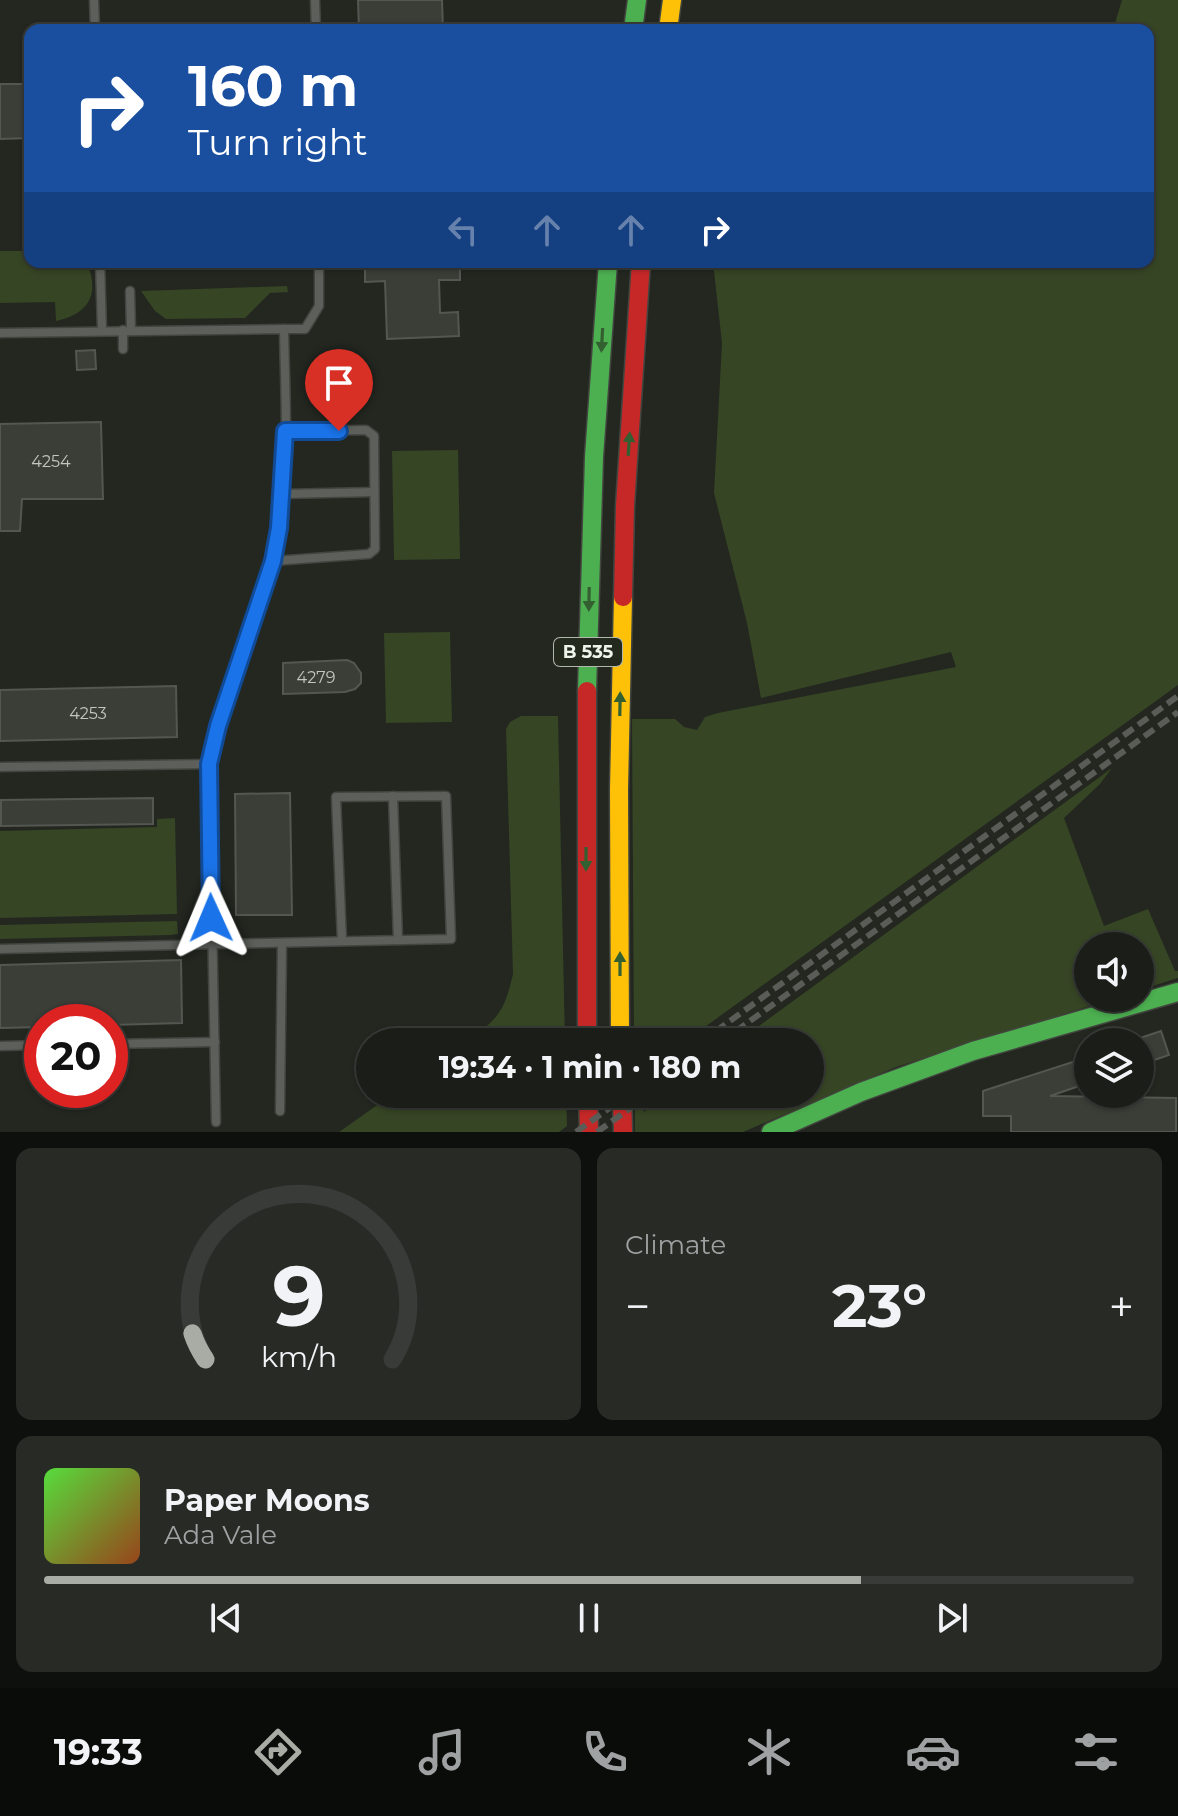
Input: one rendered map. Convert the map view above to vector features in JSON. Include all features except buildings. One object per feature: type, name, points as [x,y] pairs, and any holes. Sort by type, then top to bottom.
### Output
[{"type":"main road","points":[[634,24],[637,0]]},
{"type":"main road","points":[[669,24],[672,0]]},
{"type":"main road","name":"B 535","points":[[587,1028],[585,782],[590,566],[608,268]]},
{"type":"main road","name":"B 535","points":[[620,1028],[619,790],[625,506],[641,268]]},
{"type":"main road","points":[[771,1132],[861,1092],[973,1051],[1178,992]]},
{"type":"main road","points":[[588,1108],[589,1132]]},
{"type":"main road","points":[[622,1108],[623,1132]]},
{"type":"lane","points":[[92,24],[94,0]]},
{"type":"lane","points":[[315,0],[316,24]]},
{"type":"lane","points":[[100,268],[102,330]]},
{"type":"lane","points":[[0,333],[305,329],[319,306],[319,268]]},
{"type":"lane","points":[[123,349],[130,291]]},
{"type":"lane","points":[[216,1122],[209,764],[218,726],[273,561],[282,494],[285,431],[284,329]]},
{"type":"lane","points":[[273,561],[369,554],[375,549],[374,436],[366,430],[285,431]]},
{"type":"lane","points":[[282,494],[374,492]]},
{"type":"lane","points":[[0,767],[209,764]]},
{"type":"lane","points":[[393,796],[398,940]]},
{"type":"lane","points":[[0,949],[451,939],[446,796],[336,797],[342,941]]},
{"type":"lane","points":[[280,1111],[282,943]]},
{"type":"lane","points":[[128,1044],[215,1042]]},
{"type":"lane","points":[[0,1046],[24,1045]]},
{"type":"green space","points":[[1122,0],[1178,0],[1178,685],[703,1028],[634,1028],[632,719],[675,719],[684,727],[697,730],[705,717],[718,713],[956,667],[951,652],[761,698],[747,623],[714,493],[722,343],[714,268],[1154,268],[1154,24],[1115,24]]},
{"type":"green space","points":[[0,251],[24,251],[24,268],[89,268],[92,284],[89,301],[77,313],[56,321],[55,302],[0,303]]},
{"type":"green space","points":[[287,286],[288,292],[270,293],[245,318],[166,319],[155,311],[141,291]]},
{"type":"green space","points":[[458,450],[460,559],[394,560],[392,451]]},
{"type":"green space","points":[[450,632],[452,722],[386,723],[384,633]]},
{"type":"green space","points":[[521,716],[558,716],[565,1028],[485,1028],[503,1007],[513,974],[506,729],[510,722]]},
{"type":"green space","points":[[1112,768],[1100,784],[1064,818],[1104,926],[1148,909],[1175,971],[1178,971],[1178,978],[1154,986],[1154,932],[1074,932],[1074,1011],[896,1067],[824,1098],[824,1028],[756,1028]]},
{"type":"green space","points":[[175,818],[177,914],[0,918],[0,831],[157,827],[157,819]]},
{"type":"green space","points":[[177,921],[178,934],[170,935],[0,939],[0,925]]},
{"type":"green space","points":[[373,1108],[566,1108],[567,1126],[559,1132],[339,1132]]},
{"type":"green space","points":[[635,1108],[643,1108],[644,1112],[649,1108],[799,1108],[743,1132],[635,1132]]},
{"type":"railway","points":[[720,1028],[1178,696]]},
{"type":"railway","points":[[740,1028],[1178,712]]},
{"type":"railway","points":[[576,1132],[609,1108]]},
{"type":"railway","points":[[597,1132],[630,1108]]},
{"type":"traffic: fast","points":[[634,24],[637,0]]},
{"type":"traffic: fast","points":[[587,691],[594,457],[608,268]]},
{"type":"traffic: fast","points":[[771,1132],[861,1092],[973,1051],[1178,992]]},
{"type":"traffic: slow","points":[[669,24],[672,0]]},
{"type":"traffic: slow","points":[[620,1028],[619,790],[623,597]]},
{"type":"traffic: jam","points":[[623,597],[625,506],[641,268]]},
{"type":"traffic: jam","points":[[587,691],[587,1028]]},
{"type":"traffic: jam","points":[[588,1108],[589,1132]]},
{"type":"traffic: jam","points":[[622,1108],[623,1132]]},
{"type":"route","points":[[211,918],[209,764],[218,726],[273,561],[279,528],[285,431],[339,431]]}]
